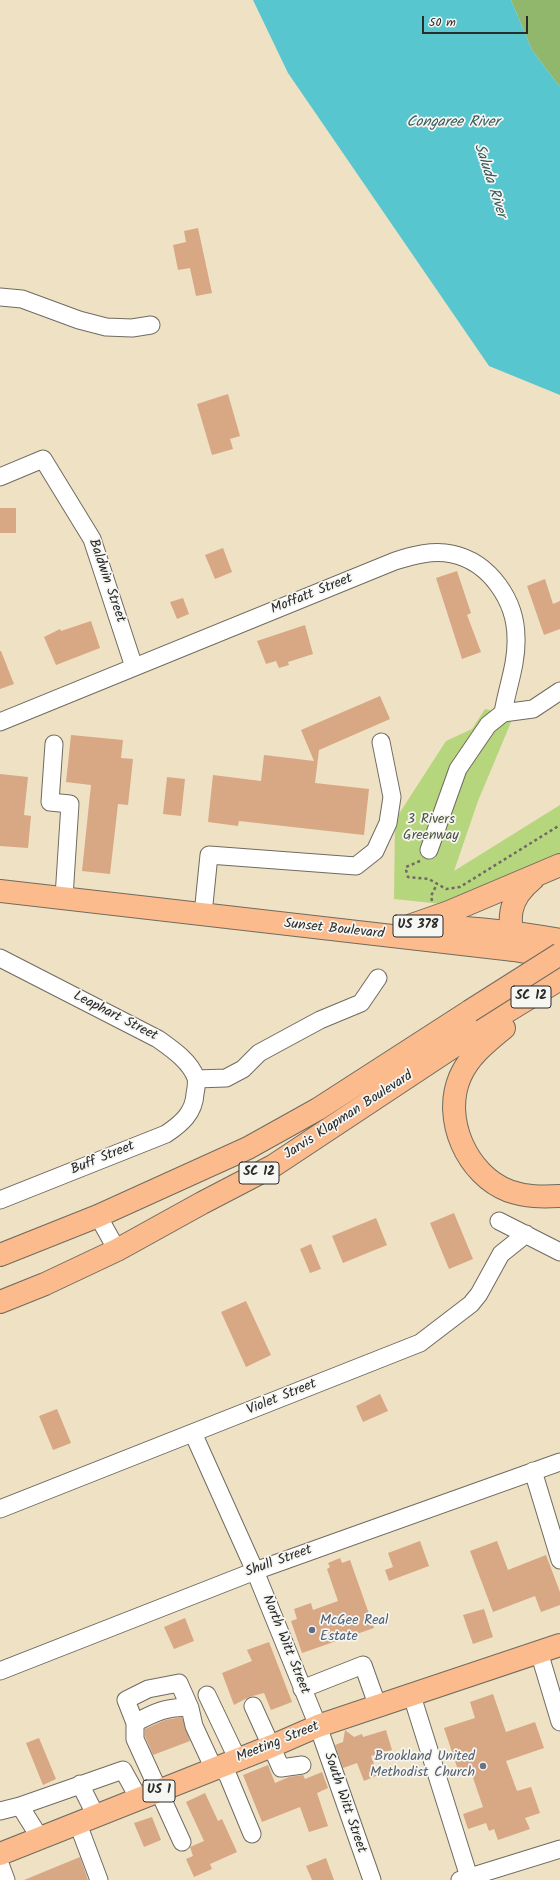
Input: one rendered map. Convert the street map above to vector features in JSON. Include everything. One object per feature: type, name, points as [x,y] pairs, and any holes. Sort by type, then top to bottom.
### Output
[{"type":"main road","points":[[409,926],[449,912],[560,865]]},
{"type":"main road","points":[[512,941],[510,912],[515,898],[522,888],[538,875]]},
{"type":"main road","name":"Sunset Boulevard","points":[[0,891],[64,897],[275,923],[512,941],[560,940]]},
{"type":"main road","name":"Sunset Boulevard","points":[[275,923],[320,920],[409,926],[456,926],[512,941],[560,958]]},
{"type":"main road","name":"Jarvis Klapman Boulevard","points":[[0,1255],[98,1216],[248,1148],[318,1109],[560,954]]},
{"type":"main road","points":[[560,980],[508,1017],[472,1056],[459,1079],[456,1092],[455,1118],[457,1131],[468,1156],[485,1176],[496,1184],[521,1195],[534,1197],[560,1196]]},
{"type":"main road","name":"Jarvis Klapman Boulevard","points":[[0,1302],[44,1284],[117,1250],[272,1166],[508,1017]]},
{"type":"main road","name":"Meeting Street","points":[[0,1854],[272,1746],[318,1726],[412,1696],[560,1645]]},
{"type":"street","points":[[0,297],[22,299],[79,320],[106,327],[132,328],[150,325]]},
{"type":"street","name":"Baldwin Street","points":[[0,477],[43,459],[92,538],[134,667]]},
{"type":"street","name":"Moffatt Street","points":[[0,722],[395,561],[426,553],[453,554],[477,566],[488,574],[499,586],[512,610],[515,623],[516,651],[502,713]]},
{"type":"street","points":[[429,850],[458,769],[488,725],[502,713],[533,709],[560,691]]},
{"type":"street","points":[[203,914],[209,855],[356,866],[375,851],[388,823],[392,797],[381,742]]},
{"type":"street","points":[[54,744],[50,802],[70,804],[64,897]]},
{"type":"street","name":"Leaphart Street","points":[[0,958],[158,1039],[188,1064],[196,1079]]},
{"type":"street","points":[[196,1079],[226,1078],[243,1069],[259,1054],[320,1020],[360,1003],[378,978]]},
{"type":"street","name":"Buff Street","points":[[0,1200],[160,1137],[177,1127],[187,1117],[195,1104],[196,1079]]},
{"type":"street","points":[[98,1216],[117,1250]]},
{"type":"street","points":[[499,1221],[560,1252]]},
{"type":"street","name":"Violet Street","points":[[0,1509],[420,1343],[471,1304],[479,1294],[501,1254],[526,1234]]},
{"type":"street","name":"North Witt Street","points":[[193,1433],[254,1571],[318,1726]]},
{"type":"street","name":"Shull Street","points":[[0,1671],[254,1571],[560,1462]]},
{"type":"street","points":[[533,1471],[560,1560]]},
{"type":"street","points":[[540,1652],[560,1722]]},
{"type":"street","points":[[302,1689],[363,1665],[378,1707]]},
{"type":"street","points":[[182,1842],[135,1739],[135,1723],[126,1700],[148,1689],[179,1682],[190,1708],[194,1726],[224,1765]]},
{"type":"street","points":[[207,1695],[224,1765],[252,1834]]},
{"type":"street","points":[[412,1696],[464,1879],[560,1848]]},
{"type":"street","points":[[135,1723],[152,1713],[178,1706],[190,1708]]},
{"type":"street","points":[[253,1706],[281,1768],[302,1765]]},
{"type":"street","name":"South Witt Street","points":[[318,1726],[372,1880]]},
{"type":"street","points":[[0,1811],[20,1806],[122,1770],[139,1799]]},
{"type":"street","points":[[80,1784],[84,1796],[87,1820],[99,1880]]},
{"type":"street","points":[[20,1806],[40,1838]]},
{"type":"street","points":[[0,1864],[6,1880]]},
{"type":"path","points":[[429,850],[419,863],[406,867],[408,877],[429,878],[446,889],[460,887],[560,825]]},
{"type":"path","points":[[433,902],[431,896],[437,884]]},
{"type":"green space","points":[[511,0],[560,0],[560,87],[532,50]]},
{"type":"green space","name":"3 Rivers Greenway","points":[[485,709],[514,715],[478,801],[454,871],[560,805],[560,855],[451,905],[394,899],[395,820],[446,741],[472,729]]},
{"type":"water","name":"Congaree River","points":[[253,0],[511,0],[532,50],[560,87],[560,395],[489,366],[288,73]]},
{"type":"building","points":[[198,228],[212,293],[196,296],[190,268],[178,270],[173,245],[186,242],[184,231]]},
{"type":"building","points":[[228,394],[240,436],[230,439],[233,449],[212,455],[197,404]]},
{"type":"building","points":[[0,508],[16,508],[16,533],[0,533]]},
{"type":"building","points":[[223,548],[232,572],[215,579],[205,555]]},
{"type":"building","points":[[457,571],[471,613],[467,615],[481,652],[462,659],[436,578]]},
{"type":"building","points":[[545,579],[553,604],[560,601],[560,629],[544,635],[527,586]]},
{"type":"building","points":[[183,598],[189,614],[177,619],[170,602]]},
{"type":"building","points":[[91,621],[100,648],[56,665],[44,637],[60,629],[61,631]]},
{"type":"building","points":[[305,625],[313,654],[288,662],[289,665],[279,668],[276,661],[266,664],[257,641]]},
{"type":"building","points":[[0,651],[14,684],[0,689]]},
{"type":"building","points":[[380,696],[390,719],[319,750],[315,783],[369,789],[364,835],[239,821],[238,826],[208,822],[213,775],[261,781],[264,755],[314,761],[301,730]]},
{"type":"building","points":[[71,735],[123,740],[121,758],[133,759],[128,805],[118,804],[110,874],[82,871],[91,785],[66,782]]},
{"type":"building","points":[[0,774],[28,777],[24,815],[31,816],[28,848],[0,846]]},
{"type":"building","points":[[167,777],[185,779],[181,816],[163,814]]},
{"type":"building","points":[[454,1213],[473,1259],[449,1269],[430,1223]]},
{"type":"building","points":[[376,1218],[387,1245],[343,1263],[332,1236]]},
{"type":"building","points":[[311,1244],[321,1269],[310,1273],[300,1249]]},
{"type":"building","points":[[246,1301],[271,1355],[246,1367],[221,1312]]},
{"type":"building","points":[[380,1394],[388,1411],[363,1422],[356,1406]]},
{"type":"building","points":[[57,1409],[71,1443],[53,1450],[39,1416]]},
{"type":"building","points":[[420,1541],[429,1566],[389,1581],[385,1570],[393,1567],[388,1553]]},
{"type":"building","points":[[497,1541],[508,1570],[546,1555],[560,1592],[560,1605],[541,1612],[535,1596],[493,1612],[470,1551]]},
{"type":"building","points":[[340,1558],[342,1563],[350,1560],[374,1628],[302,1653],[291,1621],[297,1619],[294,1609],[311,1603],[313,1610],[338,1601],[327,1569],[330,1567],[328,1563]]},
{"type":"building","points":[[484,1609],[493,1637],[473,1644],[463,1615]]},
{"type":"building","points":[[185,1618],[194,1641],[174,1649],[164,1627]]},
{"type":"building","points":[[269,1642],[292,1702],[271,1710],[264,1693],[249,1697],[234,1705],[222,1673],[252,1661],[247,1650]]},
{"type":"building","name":"Brookland United Methodist Church","points":[[493,1694],[506,1732],[535,1722],[544,1748],[506,1761],[517,1791],[531,1787],[540,1813],[525,1818],[530,1829],[498,1840],[494,1829],[489,1831],[486,1823],[468,1829],[463,1814],[483,1807],[471,1772],[460,1776],[444,1728],[475,1718],[470,1702]]},
{"type":"building","points":[[182,1717],[190,1741],[153,1755],[145,1736],[145,1729],[165,1720]]},
{"type":"building","points":[[345,1730],[354,1737],[362,1734],[363,1737],[386,1730],[392,1750],[371,1756],[378,1775],[364,1781],[357,1763],[343,1768],[335,1745],[343,1742]]},
{"type":"building","points":[[39,1738],[56,1779],[43,1785],[26,1743]]},
{"type":"building","points":[[268,1765],[275,1783],[289,1777],[303,1775],[305,1779],[322,1772],[328,1788],[317,1793],[328,1826],[309,1832],[300,1807],[262,1822],[243,1775]]},
{"type":"building","points":[[205,1793],[218,1821],[222,1819],[237,1852],[210,1864],[212,1869],[194,1877],[186,1859],[193,1856],[190,1847],[204,1841],[186,1802]]},
{"type":"building","points":[[152,1817],[161,1840],[144,1847],[134,1823]]},
{"type":"building","points":[[80,1857],[88,1880],[24,1880]]},
{"type":"building","points":[[326,1858],[334,1880],[312,1880],[306,1866]]},
{"type":"place","name":"McGee Real Estate","points":[[312,1630]]},
{"type":"place","name":"Brookland United Methodist Church","points":[[483,1766]]},
{"type":"water label","name":"Saluda River","points":[[489,181]]}]
